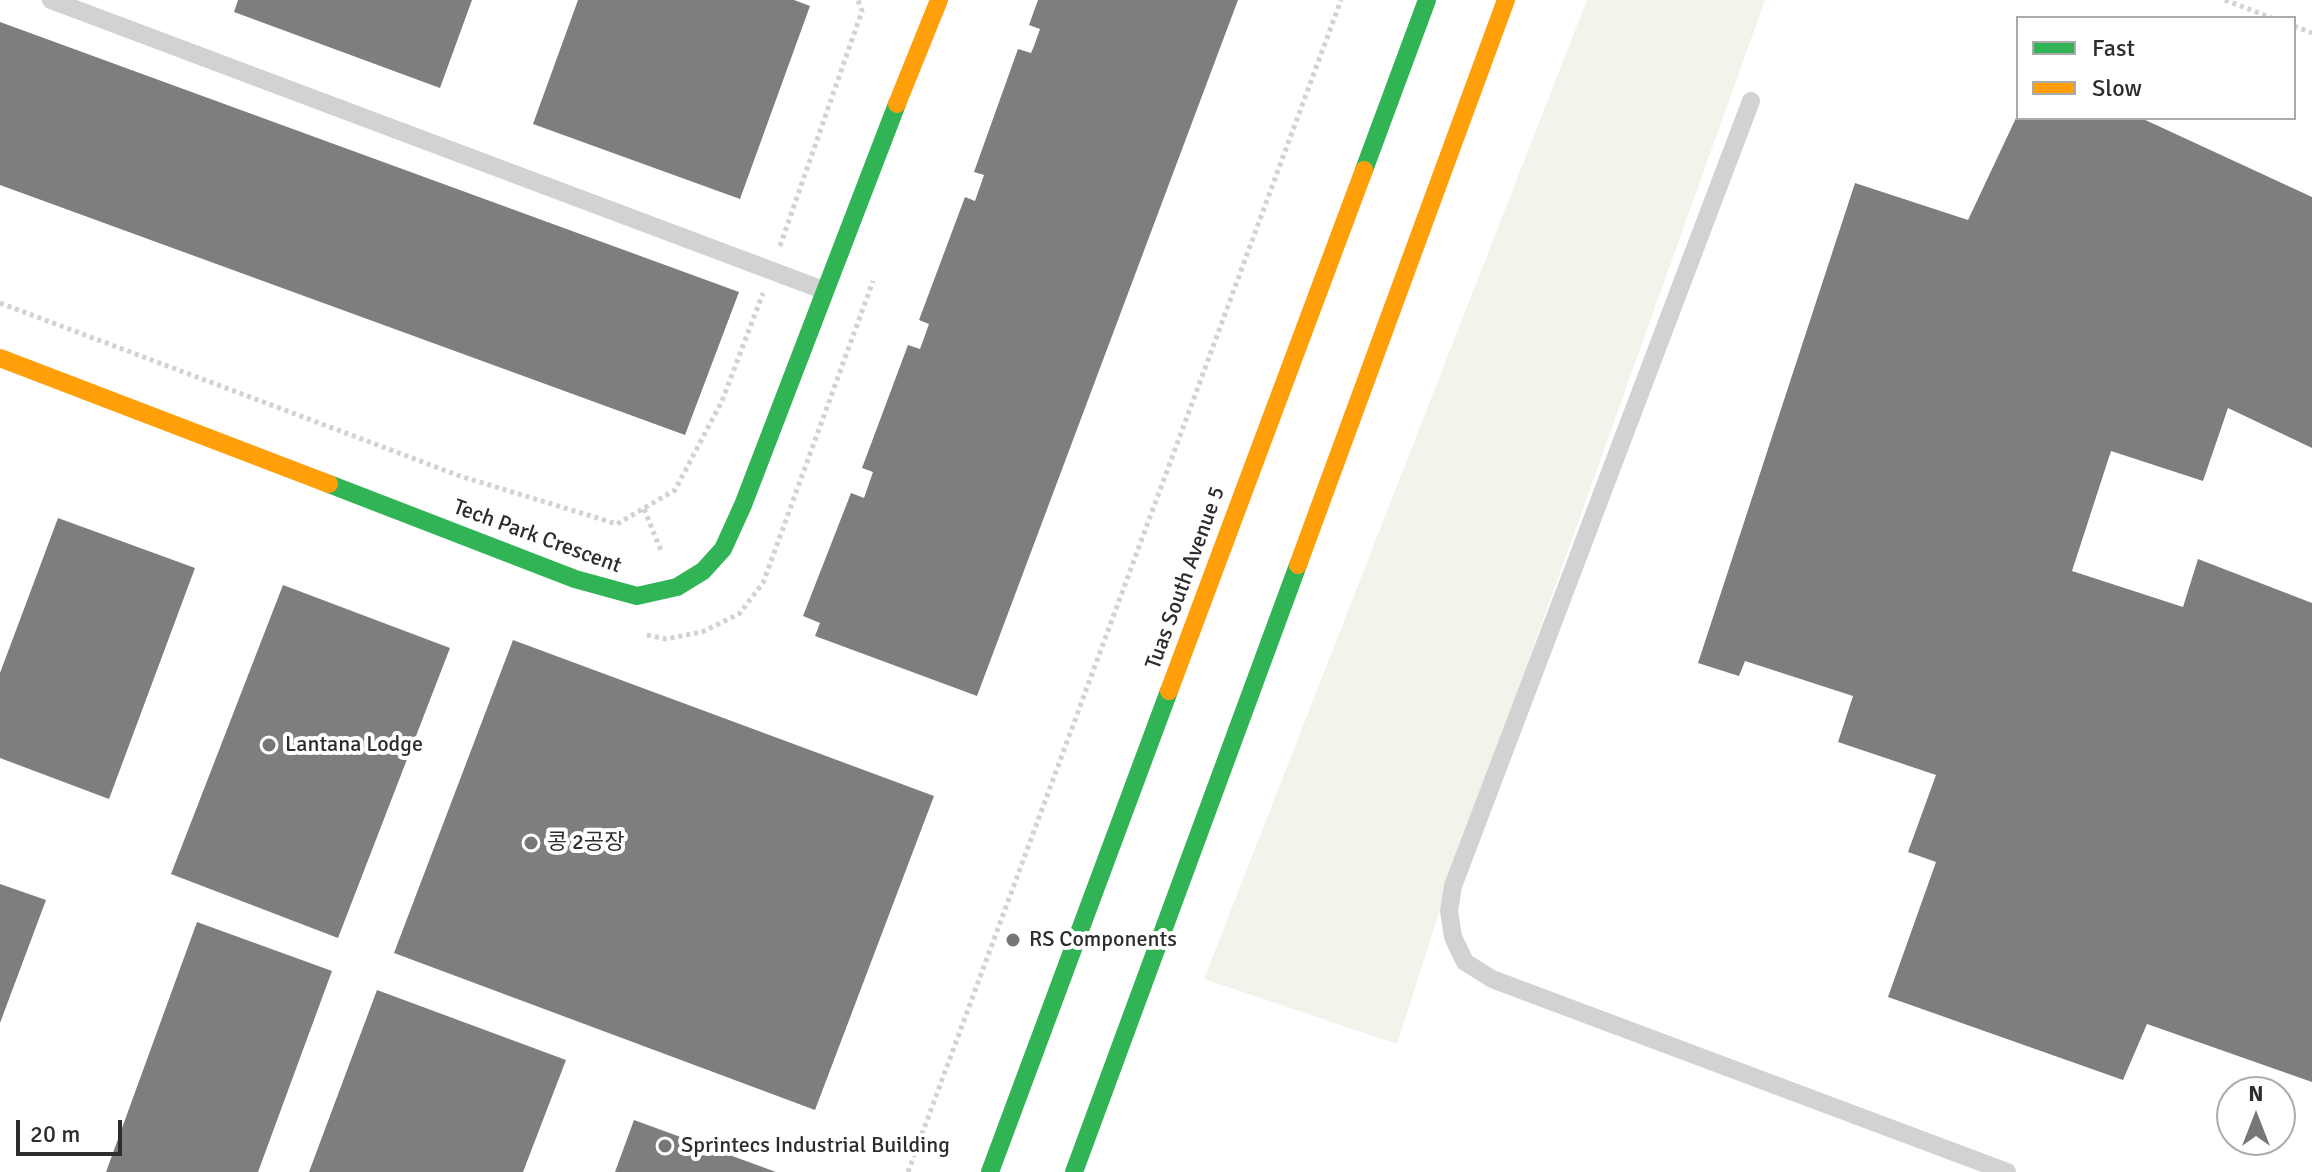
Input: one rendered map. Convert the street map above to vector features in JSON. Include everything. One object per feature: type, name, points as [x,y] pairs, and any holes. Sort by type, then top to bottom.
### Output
[{"type":"main road","name":"Tech Park Crescent","points":[[0,358],[575,579],[637,596],[677,587],[703,571],[723,549],[939,0]]},
{"type":"main road","name":"Tuas South Avenue 5","points":[[990,1172],[1427,0]]},
{"type":"main road","points":[[1074,1172],[1506,0]]},
{"type":"lane","points":[[51,0],[823,290]]},
{"type":"lane","points":[[1751,101],[1453,886],[1449,911],[1453,937],[1465,962],[1492,979],[2007,1172]]},
{"type":"path","points":[[0,303],[460,476],[617,524],[675,490],[722,401],[862,11],[858,0]]},
{"type":"path","points":[[908,1172],[1341,0]]},
{"type":"path","points":[[2225,0],[2267,16]]},
{"type":"path","points":[[635,633],[666,639],[702,632],[739,614],[763,583],[877,271]]},
{"type":"shaded area","points":[[1587,0],[1765,0],[1445,894],[1397,1044],[1204,979]]},
{"type":"building","points":[[238,0],[472,0],[440,88],[234,12]]},
{"type":"building","points":[[578,0],[794,0],[810,6],[740,199],[533,124]]},
{"type":"building","points":[[1038,0],[1238,0],[977,696],[815,636],[820,623],[803,616],[851,493],[864,498],[873,472],[862,468],[908,345],[920,349],[929,324],[919,320],[965,197],[975,201],[984,175],[974,172],[1018,49],[1031,53],[1034,46],[1040,29],[1029,25]]},
{"type":"building","points":[[0,22],[739,292],[685,435],[0,185]]},
{"type":"building","points":[[2016,118],[2145,120],[2312,197],[2312,448],[2228,408],[2203,481],[2111,451],[2072,571],[2183,607],[2198,559],[2312,603],[2312,1082],[2147,1024],[2123,1080],[1888,997],[1936,862],[1908,852],[1936,775],[1838,742],[1853,696],[1745,661],[1739,676],[1698,663],[1855,183],[1968,220]]},
{"type":"building","points":[[58,518],[195,568],[109,799],[0,758],[0,673]]},
{"type":"building","points":[[283,585],[450,648],[338,938],[171,874]]},
{"type":"building","points":[[513,640],[934,796],[815,1110],[394,953]]},
{"type":"building","points":[[0,884],[46,900],[0,1023]]},
{"type":"building","points":[[197,922],[332,971],[258,1172],[106,1172]]},
{"type":"building","points":[[377,990],[566,1060],[523,1172],[309,1172]]},
{"type":"building","name":"Sprintecs Industrial Building","points":[[634,1120],[776,1172],[615,1172]]},
{"type":"traffic: fast","points":[[1364,170],[1427,0]]},
{"type":"traffic: fast","points":[[329,484],[575,579],[637,596],[677,587],[703,571],[723,549],[743,505],[897,104]]},
{"type":"traffic: fast","points":[[1074,1172],[1298,565]]},
{"type":"traffic: fast","points":[[990,1172],[1169,691]]},
{"type":"traffic: slow","points":[[897,104],[939,0]]},
{"type":"traffic: slow","points":[[1298,565],[1506,0]]},
{"type":"traffic: slow","points":[[1169,691],[1364,170]]},
{"type":"traffic: slow","points":[[0,358],[329,484]]},
{"type":"place","name":"Lantana Lodge","points":[[269,745]]},
{"type":"place","name":"콩 2공장","points":[[531,843]]},
{"type":"place","name":"RS Components","points":[[1013,940]]},
{"type":"place","name":"Sprintecs Industrial Building","points":[[665,1146]]}]
